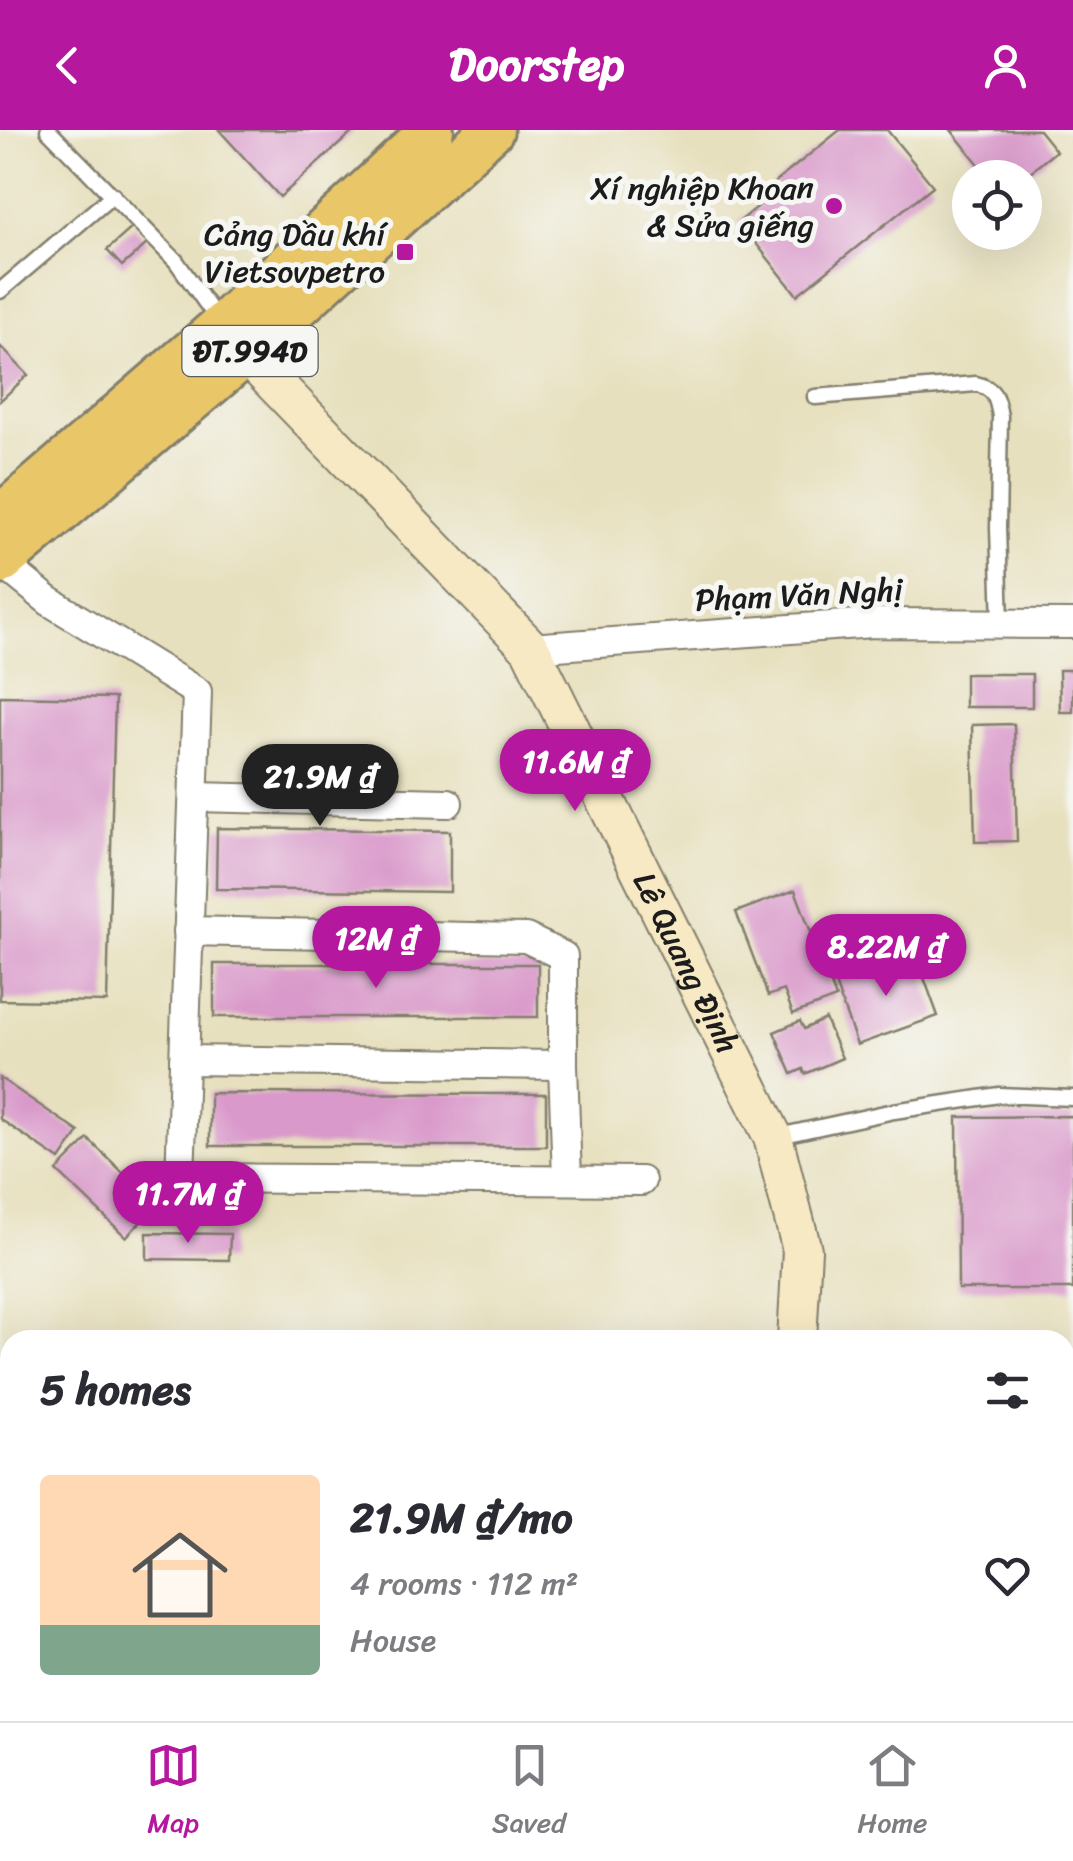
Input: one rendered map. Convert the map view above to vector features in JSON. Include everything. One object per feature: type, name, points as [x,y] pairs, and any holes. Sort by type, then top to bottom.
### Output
[{"type":"main road","name":"ĐT.994D","points":[[0,562],[234,340],[432,130]]},
{"type":"main road","name":"ĐT.994D","points":[[0,517],[234,340],[492,130]]},
{"type":"main road","name":"Lê Quang Định","points":[[234,340],[530,648],[774,1137],[802,1250],[798,1330]]},
{"type":"street","points":[[0,562],[50,602],[197,692],[180,1178],[641,1181]]},
{"type":"street","name":"Phạm Văn Nghị","points":[[530,648],[873,623],[1073,624]]},
{"type":"street","points":[[194,797],[448,803]]},
{"type":"street","points":[[188,931],[526,938],[563,956],[567,1180]]},
{"type":"street","points":[[184,1060],[563,1065]]},
{"type":"lane","points":[[48,130],[176,261],[234,340]]},
{"type":"lane","points":[[0,291],[113,195]]},
{"type":"lane","points":[[815,397],[976,384],[992,390],[1000,416],[1001,624]]},
{"type":"lane","points":[[774,1137],[894,1111],[998,1095],[1073,1098]]},
{"type":"building","points":[[219,130],[355,130],[280,197]]},
{"type":"building","name":"Xí nghiệp Khoan & Sửa giếng","points":[[840,130],[887,130],[933,186],[797,295],[739,222],[779,189],[774,183]]},
{"type":"building","points":[[951,130],[1039,130],[1056,151],[1042,162],[975,160]]},
{"type":"building","points":[[134,226],[148,243],[122,266],[107,250]]},
{"type":"building","points":[[0,346],[28,375],[0,401]]},
{"type":"building","points":[[1059,670],[1073,670],[1073,712],[1060,712]]},
{"type":"building","points":[[965,674],[1032,674],[1032,707],[965,707]]},
{"type":"building","points":[[0,696],[115,698],[107,1002],[0,1000]]},
{"type":"building","points":[[1014,724],[1017,841],[975,842],[972,725]]},
{"type":"building","points":[[217,828],[450,831],[450,892],[216,889]]},
{"type":"building","points":[[795,890],[836,998],[793,1014],[784,990],[768,996],[736,912]]},
{"type":"building","points":[[915,953],[938,1016],[857,1045],[834,981]]},
{"type":"building","points":[[214,964],[538,964],[538,1017],[214,1017]]},
{"type":"building","points":[[825,1019],[842,1058],[805,1074],[803,1069],[792,1074],[774,1032],[800,1021],[804,1029]]},
{"type":"building","points":[[0,1078],[79,1132],[60,1160],[0,1119]]},
{"type":"building","points":[[210,1093],[546,1094],[546,1146],[210,1146]]},
{"type":"building","points":[[1073,1116],[1073,1289],[958,1289],[957,1117]]},
{"type":"building","points":[[88,1139],[157,1205],[126,1237],[57,1171]]},
{"type":"building","points":[[147,1233],[230,1234],[229,1260],[147,1259]]},
{"type":"place","name":"Xí nghiệp Khoan & Sửa giếng","points":[[834,206]]},
{"type":"place","name":"Cảng Dầu khí Vietsovpetro","points":[[405,252]]}]
